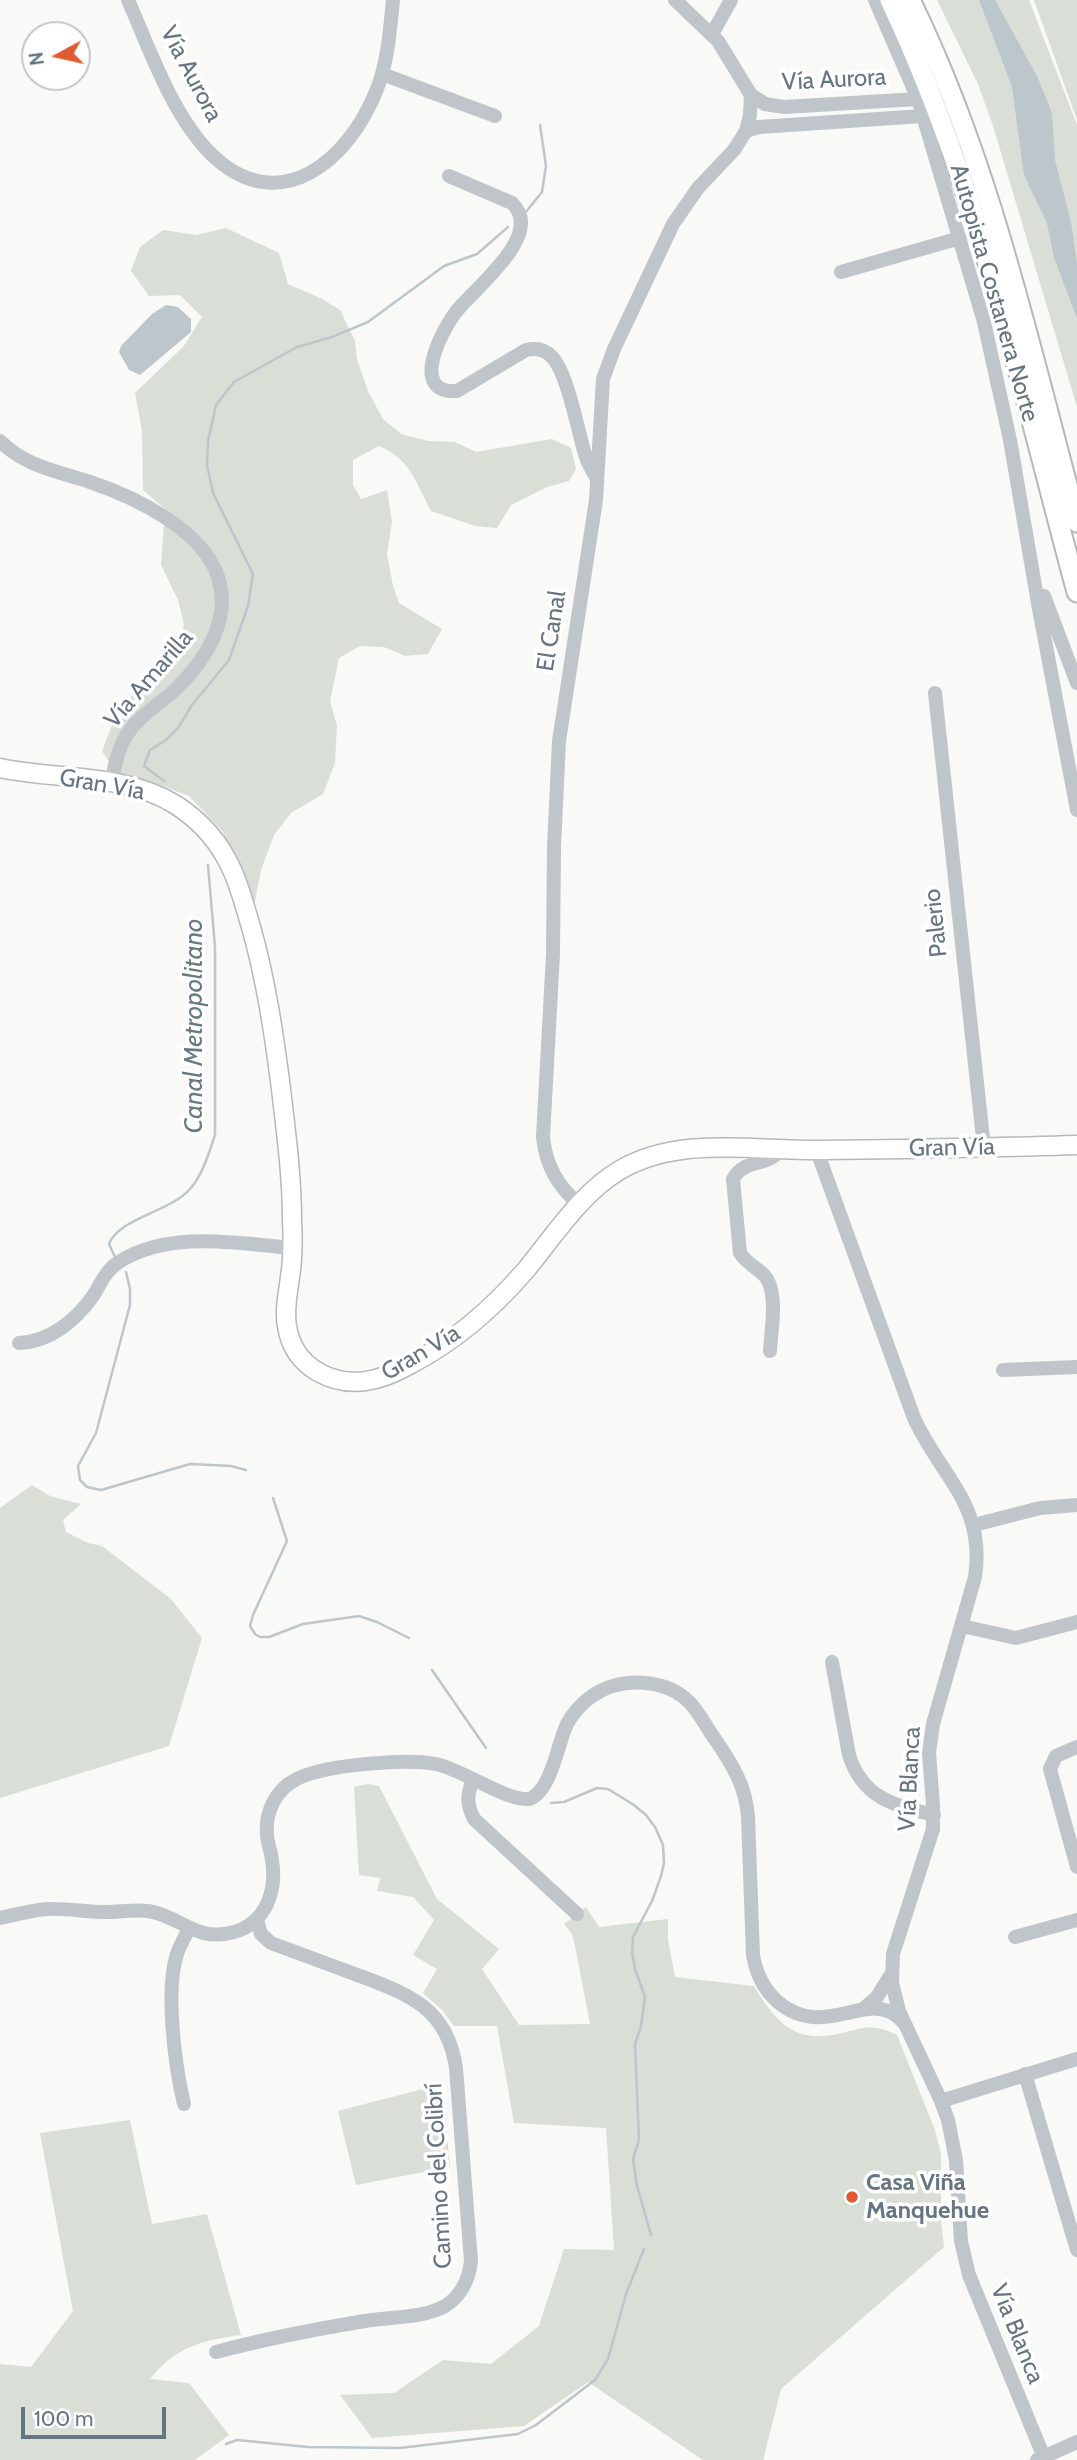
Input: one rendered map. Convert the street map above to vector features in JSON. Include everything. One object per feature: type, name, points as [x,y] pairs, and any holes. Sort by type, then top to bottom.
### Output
[{"type":"highway","name":"Autopista Costanera Norte","points":[[890,0],[924,75],[970,202],[1077,592]]},
{"type":"highway","name":"Autopista Costanera Norte","points":[[910,0],[948,83],[985,186],[1077,522]]},
{"type":"highway","points":[[1056,445],[1077,489]]},
{"type":"main road","name":"Gran Vía","points":[[0,768],[111,783],[152,793],[187,812],[215,841],[232,868],[254,939],[270,1013],[288,1146],[292,1248],[287,1329],[295,1349],[307,1364],[324,1375],[344,1381],[364,1382],[383,1378],[435,1350],[467,1327],[512,1285],[593,1190],[615,1173],[652,1156],[692,1149],[817,1150],[1077,1145]]},
{"type":"street","name":"Vía Aurora","points":[[128,0],[170,92],[197,137],[219,161],[236,172],[273,182],[309,174],[325,164],[354,133],[382,74],[393,0]]},
{"type":"street","name":"Vía Aurora","points":[[675,0],[712,34],[751,95],[765,104],[784,107],[918,99]]},
{"type":"street","points":[[712,34],[731,0]]},
{"type":"street","points":[[875,0],[918,99],[992,354],[1077,810]]},
{"type":"street","points":[[382,74],[495,116]]},
{"type":"street","name":"El Canal","points":[[580,1205],[552,1172],[543,1137],[553,954],[559,741],[598,480],[601,390],[611,356],[673,224],[698,188],[734,150],[746,131],[751,95]]},
{"type":"street","name":"Vía Aurora","points":[[746,131],[759,127],[923,116]]},
{"type":"street","points":[[449,176],[512,204],[519,212],[522,222],[502,263],[463,303],[450,321],[432,359],[430,370],[433,380],[446,390],[457,391],[526,351],[536,349],[547,352],[557,363],[573,406],[586,458],[598,480]]},
{"type":"street","points":[[841,272],[960,238]]},
{"type":"street","name":"Vía Amarilla","points":[[0,441],[35,466],[108,489],[157,514],[191,536],[202,547],[218,575],[222,610],[211,642],[187,677],[128,733],[120,747],[111,783]]},
{"type":"street","points":[[1027,541],[1048,609],[1077,683]]},
{"type":"street","name":"Palerio","points":[[935,694],[984,1148]]},
{"type":"street","points":[[1064,741],[1077,733]]},
{"type":"street","points":[[770,1351],[773,1297],[771,1286],[764,1275],[745,1262],[740,1253],[733,1180],[744,1166],[769,1159],[784,1149]]},
{"type":"street","name":"Vía Blanca","points":[[817,1150],[914,1418],[963,1498],[974,1525],[977,1565],[930,1739],[929,1767],[934,1815],[930,1842],[893,1954],[891,1974],[895,2000],[941,2101],[956,2160],[965,2263],[1042,2459]]},
{"type":"street","points":[[19,1343],[48,1335],[65,1326],[87,1304],[113,1267],[142,1251],[197,1242],[292,1248]]},
{"type":"street","points":[[1003,1370],[1077,1367]]},
{"type":"street","points":[[974,1525],[1040,1508],[1077,1505]]},
{"type":"street","points":[[962,1626],[1016,1638],[1077,1622]]},
{"type":"street","points":[[832,1662],[849,1755],[862,1782],[883,1800],[934,1815]]},
{"type":"street","points":[[0,1918],[46,1909],[145,1911],[167,1917],[205,1934],[241,1930],[263,1913],[272,1888],[273,1869],[267,1818],[278,1795],[290,1783],[310,1774],[375,1763],[407,1761],[439,1765],[522,1799],[535,1797],[542,1791],[566,1726],[575,1712],[589,1699],[606,1689],[626,1683],[656,1685],[675,1692],[691,1704],[735,1769],[743,1788],[751,1858],[753,1955],[762,1982],[781,2004],[806,2018],[833,2017],[863,2009],[881,2008],[891,2012],[906,2025]]},
{"type":"street","points":[[1077,1747],[1061,1752],[1051,1762],[1051,1776],[1077,1867]]},
{"type":"street","points":[[474,1779],[467,1797],[468,1808],[474,1819],[577,1914]]},
{"type":"street","name":"Camino del Colibrí","points":[[216,2353],[364,2321],[439,2309],[452,2301],[462,2289],[471,2261],[457,2068],[452,2047],[442,2027],[420,2002],[400,1991],[271,1943],[261,1934],[257,1920]]},
{"type":"street","points":[[1015,1937],[1077,1920]]},
{"type":"street","points":[[184,2104],[174,2045],[173,2002],[177,1955],[189,1929]]},
{"type":"street","points":[[863,2009],[883,1990],[891,1974]]},
{"type":"street","points":[[941,2101],[1077,2059]]},
{"type":"street","points":[[1025,2074],[1077,2250]]},
{"type":"street","points":[[1042,2459],[1077,2442]]},
{"type":"shaded area","points":[[937,0],[1029,0],[1077,125],[1077,407],[993,126],[978,84]]},
{"type":"shaded area","points":[[979,0],[995,0],[1037,76],[1052,113],[1055,160],[1071,222],[1077,263],[1077,318],[1054,258],[1047,223],[1024,175],[1012,87]]},
{"type":"shaded area","points":[[1034,0],[1077,0],[1077,120]]},
{"type":"shaded area","points":[[226,228],[279,253],[288,284],[340,310],[355,341],[357,359],[368,391],[383,419],[401,434],[428,441],[455,442],[476,452],[552,439],[571,448],[576,469],[569,481],[547,487],[511,505],[497,528],[475,526],[431,511],[405,465],[379,446],[353,460],[353,485],[361,499],[387,490],[392,522],[387,554],[399,603],[442,629],[428,654],[405,656],[384,647],[360,646],[339,658],[330,701],[337,726],[335,763],[323,794],[291,813],[274,835],[261,870],[254,907],[223,832],[189,796],[152,782],[123,776],[102,751],[123,706],[161,662],[177,655],[184,624],[178,600],[161,565],[165,509],[143,490],[142,431],[135,393],[184,346],[202,317],[180,295],[149,296],[131,271],[140,247],[163,230],[196,235]]},
{"type":"shaded area","points":[[166,305],[178,307],[191,319],[191,332],[140,375],[129,370],[119,352],[121,346],[152,314]]},
{"type":"shaded area","points":[[32,1485],[50,1496],[81,1504],[63,1520],[66,1532],[88,1543],[102,1546],[171,1599],[202,1638],[169,1746],[0,1798],[0,1508]]},
{"type":"shaded area","points":[[368,1784],[379,1786],[437,1899],[499,1949],[482,1969],[519,2025],[590,2024],[572,1934],[564,1924],[586,1907],[599,1927],[668,1919],[668,1940],[675,1977],[754,1986],[780,2021],[801,2034],[829,2036],[872,2028],[884,2029],[897,2035],[935,2130],[941,2154],[941,2221],[944,2247],[781,2389],[763,2460],[703,2460],[588,2382],[524,2426],[372,2438],[340,2395],[394,2393],[443,2360],[491,2364],[539,2326],[564,2249],[614,2250],[606,2128],[514,2123],[497,2026],[454,2026],[442,2010],[423,1993],[437,1969],[413,1955],[434,1920],[413,1897],[377,1891],[380,1878],[359,1875],[354,1787]]},
{"type":"shaded area","points":[[442,2084],[450,2167],[356,2185],[338,2111]]},
{"type":"shaded area","points":[[130,2120],[152,2224],[207,2214],[241,2335],[202,2343],[180,2352],[150,2379],[189,2383],[229,2435],[195,2460],[0,2460],[0,2364],[31,2367],[73,2311],[40,2133]]},
{"type":"waterway","name":"Canal Metropolitano","points":[[525,213],[542,192],[546,166],[540,125]]},
{"type":"waterway","name":"Canal Metropolitano","points":[[164,781],[144,766],[150,750],[178,728],[192,705],[229,660],[248,606],[253,574],[213,493],[207,465],[208,441],[216,405],[234,382],[297,347],[332,337],[368,322],[444,266],[477,254],[508,227]]},
{"type":"waterway","name":"Canal Metropolitano","points":[[115,1257],[109,1244],[115,1235],[134,1221],[181,1197],[195,1183],[215,1135],[215,947],[208,865]]},
{"type":"waterway","name":"Canal Metropolitano","points":[[126,1272],[130,1305],[96,1433],[78,1466],[80,1480],[87,1487],[101,1490],[190,1464],[231,1466],[246,1470]]},
{"type":"waterway","name":"Canal Metropolitano","points":[[273,1498],[287,1541],[253,1615],[250,1626],[255,1634],[269,1637],[303,1624],[359,1616],[409,1638]]},
{"type":"waterway","name":"Canal Metropolitano","points":[[432,1670],[486,1748]]},
{"type":"waterway","name":"Canal Metropolitano","points":[[551,1803],[564,1802],[597,1788],[608,1789],[646,1815],[663,1845],[664,1863],[661,1876],[652,1901],[633,1937],[632,1952],[645,1997],[641,2026],[635,2044],[639,2140],[633,2159],[637,2186],[651,2235]]},
{"type":"waterway","name":"Canal Metropolitano","points":[[226,2444],[237,2440],[308,2447],[400,2448],[518,2434],[536,2425],[595,2380],[608,2359],[626,2294],[644,2249]]},
{"type":"place","name":"Casa Viña Manquehue","points":[[852,2197]]}]
